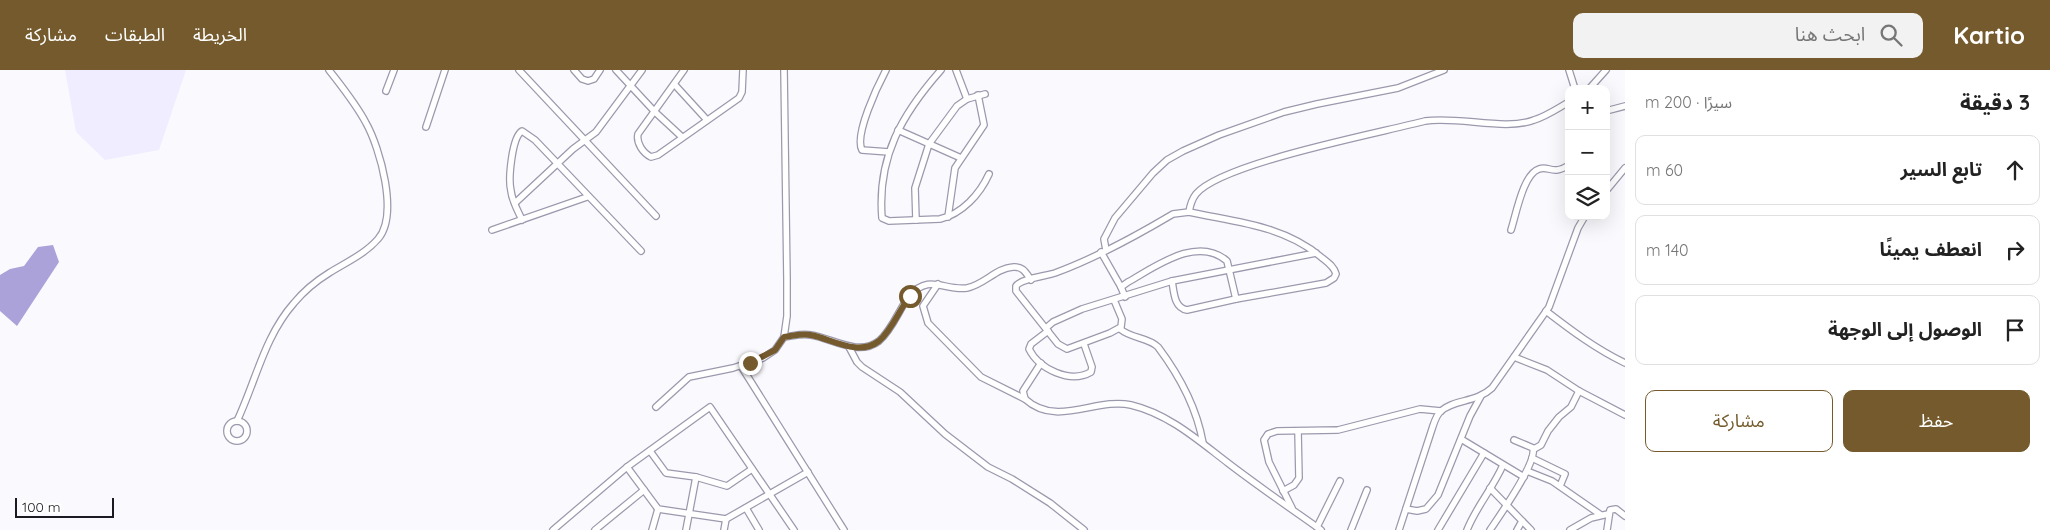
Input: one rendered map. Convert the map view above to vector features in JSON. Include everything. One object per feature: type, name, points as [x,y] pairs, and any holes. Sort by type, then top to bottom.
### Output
[{"type":"street","points":[[237,421],[254,382],[265,348],[284,316],[304,292],[355,257],[378,238],[386,222],[388,204],[376,145],[362,115],[329,70]]},
{"type":"street","points":[[386,91],[394,70]]},
{"type":"street","points":[[426,127],[445,70]]},
{"type":"street","points":[[520,70],[656,216]]},
{"type":"street","points":[[574,70],[584,81],[594,79],[600,70]]},
{"type":"street","points":[[616,70],[655,112],[682,137]]},
{"type":"street","points":[[515,203],[585,139],[596,132],[642,70]]},
{"type":"street","points":[[684,70],[637,137],[640,146],[648,156],[658,156],[740,96],[743,87],[743,70]]},
{"type":"street","points":[[656,407],[689,377],[741,366],[763,358],[775,350],[784,337],[787,280],[784,70]]},
{"type":"street","points":[[886,70],[866,116],[860,144],[862,150],[889,152]]},
{"type":"street","points":[[941,70],[915,101],[898,130],[889,152],[881,192],[882,218],[885,221],[948,217],[978,194],[989,174]]},
{"type":"street","points":[[956,70],[966,99]]},
{"type":"street","points":[[1124,297],[1104,251],[1104,239],[1115,218],[1153,173],[1167,160],[1220,135],[1284,112],[1391,90],[1444,70]]},
{"type":"street","points":[[1569,70],[1574,85]]},
{"type":"street","points":[[1599,70],[1600,78]]},
{"type":"street","points":[[1593,85],[1606,70]]},
{"type":"street","points":[[675,85],[707,120]]},
{"type":"street","points":[[916,220],[915,188],[929,144],[957,106],[966,99],[981,95],[984,125],[961,158],[953,177],[948,217]]},
{"type":"street","points":[[1188,212],[1196,194],[1203,188],[1220,178],[1280,157],[1425,120],[1440,119],[1498,123],[1526,122],[1548,114],[1565,104]]},
{"type":"street","points":[[1610,110],[1625,106]]},
{"type":"street","points":[[898,130],[961,158]]},
{"type":"street","points":[[522,220],[510,183],[514,145],[519,132],[522,131],[640,251]]},
{"type":"street","points":[[1511,230],[1521,196],[1534,172],[1543,168],[1557,170],[1565,166]]},
{"type":"street","points":[[1610,186],[1625,168]]},
{"type":"street","points":[[492,230],[587,197]]},
{"type":"street","points":[[1120,329],[1072,349],[1064,348],[1047,330],[1016,289],[1018,282],[1066,269],[1173,214],[1188,212],[1264,227],[1296,239],[1316,253],[1335,271],[1336,277],[1331,281],[1183,309],[1176,300],[1172,281]]},
{"type":"street","points":[[1293,510],[1282,491],[1266,455],[1265,436],[1272,432],[1324,431],[1352,427],[1420,410],[1441,411],[1481,396],[1492,388],[1546,311],[1554,296],[1578,228],[1583,220]]},
{"type":"street","points":[[1121,287],[1164,262],[1187,252],[1218,255],[1227,261],[1236,299]]},
{"type":"street","points":[[1084,344],[1092,371],[1089,373],[1063,375],[1055,373],[1041,363],[1031,353],[1029,347],[1053,322],[1082,309],[1172,281],[1316,253]]},
{"type":"street","points":[[784,337],[812,335],[849,347],[871,345],[878,342],[889,329],[915,290],[927,284],[966,288],[1006,268],[1013,267],[1024,270],[1031,280]]},
{"type":"street","points":[[938,284],[923,306],[928,323],[981,377],[1039,408],[1066,412],[1108,404],[1132,405],[1178,425],[1319,529],[1340,481]]},
{"type":"street","points":[[1114,300],[1122,319],[1120,329]]},
{"type":"street","points":[[1546,311],[1580,338],[1625,362]]},
{"type":"street","points":[[1120,329],[1126,334],[1155,343],[1158,347],[1184,389],[1194,411],[1203,443]]},
{"type":"street","points":[[849,347],[862,367],[900,392],[953,441],[988,466],[1050,502],[1084,530]]},
{"type":"street","points":[[1514,357],[1547,370],[1580,391],[1625,415]]},
{"type":"street","points":[[1025,399],[1023,391],[1041,363]]},
{"type":"street","points":[[741,366],[844,530]]},
{"type":"street","points":[[1534,449],[1540,446],[1559,416],[1571,407],[1580,391]]},
{"type":"street","points":[[1406,509],[1421,510],[1430,506],[1438,495],[1460,440],[1481,396]]},
{"type":"street","points":[[553,530],[627,467],[710,407],[794,530]]},
{"type":"street","points":[[1399,530],[1432,429],[1441,411]]},
{"type":"street","points":[[1282,491],[1294,485],[1299,478],[1298,431]]},
{"type":"street","points":[[1460,440],[1503,465],[1525,474],[1547,478],[1601,515]]},
{"type":"street","points":[[1514,440],[1534,449]]},
{"type":"street","points":[[1490,530],[1525,474],[1534,449]]},
{"type":"street","points":[[650,451],[666,473],[696,477],[727,486],[752,469]]},
{"type":"street","points":[[1438,530],[1484,454]]},
{"type":"street","points":[[1532,458],[1565,474],[1560,486]]},
{"type":"street","points":[[1467,530],[1476,510],[1503,465]]},
{"type":"street","points":[[627,467],[658,509],[726,520],[808,472]]},
{"type":"street","points":[[686,530],[696,477]]},
{"type":"street","points":[[1490,488],[1531,530]]},
{"type":"street","points":[[596,530],[644,490]]},
{"type":"street","points":[[1351,530],[1367,490]]},
{"type":"street","points":[[746,508],[759,530]]},
{"type":"street","points":[[1570,530],[1580,523],[1608,514],[1614,508],[1625,516]]},
{"type":"street","points":[[652,530],[658,509]]},
{"type":"street","points":[[1607,530],[1608,514]]},
{"type":"street","points":[[724,530],[726,520]]},
{"type":"street","points":[[1517,530],[1522,521]]},
{"type":"shaded area","points":[[65,70],[186,70],[159,150],[105,160],[76,132]]},
{"type":"shaded area","points":[[53,245],[59,262],[17,326],[0,311],[0,275],[10,269],[24,266],[38,247]]},
{"type":"route","points":[[750,363],[763,358],[775,350],[784,337],[804,334],[812,335],[849,347],[874,344],[889,329],[910,296]]}]
